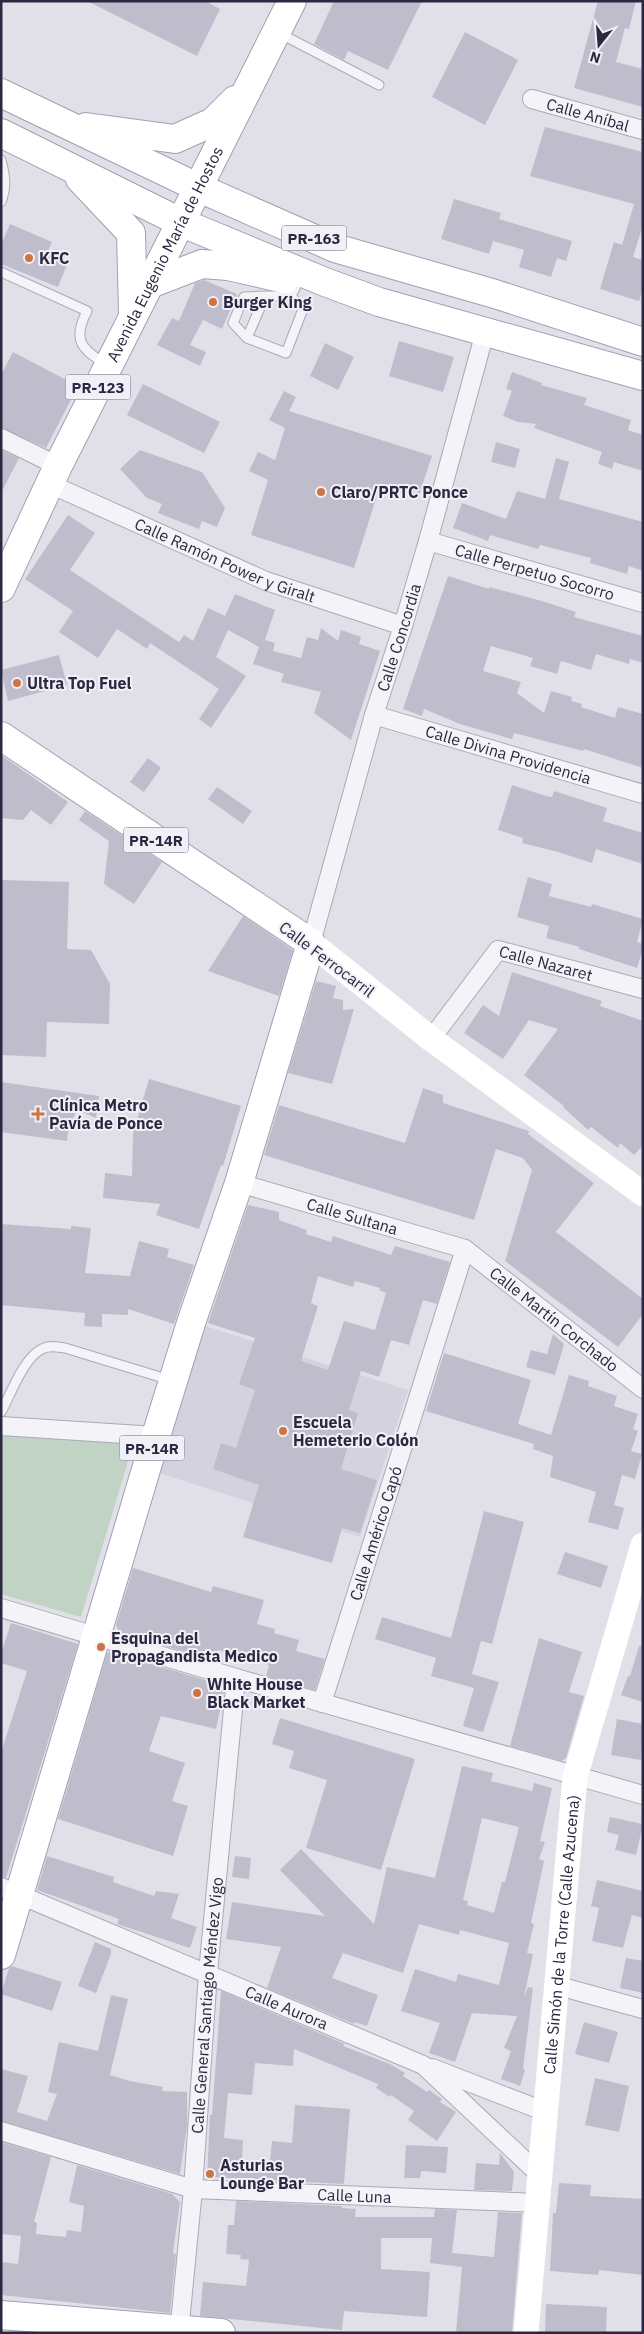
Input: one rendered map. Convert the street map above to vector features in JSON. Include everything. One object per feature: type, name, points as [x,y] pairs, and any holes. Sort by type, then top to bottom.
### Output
[{"type":"main road","name":"Avenida Eugenio María de Hostos","points":[[1,588],[108,366],[292,1]]},
{"type":"main road","points":[[60,123],[175,139],[213,122],[246,91]]},
{"type":"main road","name":"PR-163","points":[[1,93],[60,123],[197,187],[335,248],[495,294],[643,342]]},
{"type":"main road","name":"PR-163","points":[[1,133],[305,286],[379,302],[642,374]]},
{"type":"main road","points":[[68,166],[131,233],[133,317]]},
{"type":"main road","points":[[150,284],[202,264],[228,266],[305,286]]},
{"type":"main road","name":"Calle Ferrocarril","points":[[1,736],[311,943]]},
{"type":"main road","name":"PR-14R","points":[[1,1955],[11,1891],[95,1636],[172,1381],[239,1183],[311,943]]},
{"type":"main road","points":[[1,2315],[221,2333]]},
{"type":"street","name":"Calle Aníbal","points":[[532,99],[643,130]]},
{"type":"street","name":"Calle Concordia","points":[[311,943],[374,715],[404,626],[485,332]]},
{"type":"street","name":"Calle Ramón Power y Giralt","points":[[1,438],[54,475],[266,581],[404,626]]},
{"type":"street","name":"Calle Perpetuo Socorro","points":[[428,541],[643,603]]},
{"type":"street","name":"Calle Divina Providencia","points":[[374,715],[643,794]]},
{"type":"street","name":"Calle Ferrocarril","points":[[311,943],[431,1039],[643,1194]]},
{"type":"street","name":"Calle Nazaret","points":[[431,1039],[498,950],[643,989]]},
{"type":"street","name":"Calle Sultana","points":[[239,1183],[465,1249]]},
{"type":"street","name":"Calle Martín Corchado","points":[[465,1249],[643,1389]]},
{"type":"street","name":"Calle Américo Capó","points":[[322,1703],[465,1249]]},
{"type":"street","points":[[1,1426],[156,1436]]},
{"type":"street","name":"Calle Simón de la Torre (Calle Azucena)","points":[[526,2333],[575,1777],[634,1605],[643,1545]]},
{"type":"street","points":[[1,1608],[575,1777],[643,1795]]},
{"type":"street","name":"Calle General Santiago Méndez Vigo","points":[[180,2331],[194,2189],[208,1973],[236,1678]]},
{"type":"street","name":"Calle Aurora","points":[[11,1891],[423,2065],[541,2176]]},
{"type":"street","points":[[556,1985],[643,2009]]},
{"type":"street","points":[[423,2065],[546,2112]]},
{"type":"street","name":"Calle Luna","points":[[1,2131],[194,2189],[538,2203]]},
{"type":"lane","points":[[276,32],[378,85]]},
{"type":"lane","points":[[1,160],[5,184],[1,202]]},
{"type":"lane","points":[[1,272],[87,311],[79,325],[82,345],[88,353],[108,366]]},
{"type":"lane","points":[[305,286],[303,309],[286,353],[247,338],[233,323],[244,297],[265,296],[305,286]]},
{"type":"lane","points":[[247,338],[265,296]]},
{"type":"lane","points":[[1,1412],[31,1356],[42,1349],[52,1346],[65,1348],[172,1381]]},
{"type":"shaded area","name":"Escuela Hemeterio Colón","points":[[202,1325],[408,1390],[360,1537],[159,1473]]},
{"type":"green space","points":[[1,1434],[134,1442],[81,1617],[1,1594]]},
{"type":"building","points":[[87,1],[205,1],[220,9],[197,56]]},
{"type":"building","points":[[334,1],[422,1],[388,70],[348,51],[344,60],[314,44]]},
{"type":"building","points":[[598,1],[636,1],[629,29],[625,28],[616,62],[643,69],[643,107],[574,88]]},
{"type":"building","points":[[465,32],[518,60],[485,125],[432,97]]},
{"type":"building","points":[[545,127],[643,152],[643,225],[633,257],[643,260],[643,288],[639,301],[600,289],[614,242],[622,245],[634,204],[530,176]]},
{"type":"building","points":[[454,199],[501,213],[499,219],[572,241],[566,261],[557,258],[551,277],[519,267],[524,250],[493,241],[489,254],[441,239]]},
{"type":"building","name":"KFC","points":[[10,224],[52,242],[47,253],[68,262],[58,287],[1,264],[1,245]]},
{"type":"building","points":[[204,280],[237,294],[222,329],[203,320],[190,345],[206,352],[200,366],[157,345],[172,318],[179,321],[195,283]]},
{"type":"building","points":[[399,341],[454,357],[443,392],[389,376]]},
{"type":"building","points":[[325,343],[354,357],[338,390],[310,376]]},
{"type":"building","points":[[13,352],[78,386],[46,448],[1,428],[1,375]]},
{"type":"building","points":[[512,372],[542,383],[541,385],[587,398],[584,405],[631,420],[628,430],[643,435],[643,471],[614,462],[612,469],[598,464],[602,452],[534,428],[536,424],[518,422],[503,416],[512,391],[506,389]]},
{"type":"building","points":[[143,384],[220,422],[204,453],[127,415]]},
{"type":"building","name":"Claro/PRTC Ponce","points":[[284,391],[296,397],[289,411],[432,456],[418,498],[380,486],[354,568],[251,535],[268,480],[249,471],[258,452],[275,460],[285,428],[269,420]]},
{"type":"building","points":[[496,442],[520,449],[515,468],[491,462]]},
{"type":"building","points":[[1,450],[19,458],[1,493]]},
{"type":"building","points":[[140,450],[202,472],[225,508],[217,527],[202,521],[199,529],[158,513],[162,504],[147,498],[120,469]]},
{"type":"building","points":[[556,458],[569,462],[559,499],[643,522],[643,571],[629,566],[627,574],[590,563],[591,558],[540,545],[538,549],[490,535],[488,541],[453,528],[462,503],[506,519],[517,491],[545,499]]},
{"type":"building","points":[[68,515],[95,533],[70,570],[179,642],[184,635],[193,641],[208,608],[225,616],[235,594],[275,610],[265,640],[275,643],[273,651],[301,658],[307,637],[318,640],[321,628],[338,641],[341,630],[361,637],[359,644],[380,651],[351,740],[314,713],[321,692],[281,682],[284,674],[253,664],[259,647],[228,630],[216,657],[246,676],[211,728],[199,719],[219,689],[150,643],[147,649],[117,629],[98,658],[59,632],[73,611],[25,579]]},
{"type":"building","points":[[448,576],[489,589],[489,587],[542,601],[576,612],[574,617],[643,636],[643,663],[630,659],[629,664],[596,654],[591,670],[561,661],[557,674],[530,666],[533,658],[491,646],[483,671],[521,682],[517,693],[544,713],[551,691],[572,697],[571,701],[582,704],[581,707],[615,718],[618,707],[643,714],[643,768],[584,749],[583,751],[514,733],[512,739],[460,724],[424,709],[422,716],[403,709]]},
{"type":"building","points":[[59,655],[67,685],[8,701],[1,670]]},
{"type":"building","points":[[1,755],[68,802],[51,825],[31,810],[23,820],[1,818]]},
{"type":"building","points":[[148,758],[161,768],[144,792],[130,782]]},
{"type":"building","points":[[512,785],[552,797],[554,791],[607,808],[603,821],[643,833],[643,864],[596,849],[592,863],[522,843],[523,838],[498,830]]},
{"type":"building","points":[[217,787],[252,811],[243,824],[208,799]]},
{"type":"building","points":[[85,811],[162,862],[134,904],[104,884],[109,841],[79,820]]},
{"type":"building","points":[[528,877],[552,884],[549,896],[591,907],[592,904],[643,919],[637,942],[643,944],[643,948],[637,968],[579,949],[580,947],[546,938],[549,926],[517,917]]},
{"type":"building","points":[[1,880],[69,882],[67,949],[91,950],[110,984],[109,1024],[47,1022],[46,1057],[1,1055]]},
{"type":"building","points":[[243,916],[293,950],[279,996],[208,971]]},
{"type":"building","points":[[512,972],[602,1001],[600,1006],[643,1021],[643,1145],[634,1155],[620,1143],[618,1148],[591,1127],[588,1130],[564,1106],[524,1075],[558,1029],[529,1020],[503,1059],[464,1033],[483,1005],[499,1016]]},
{"type":"building","points":[[316,981],[336,986],[333,998],[343,1000],[343,1010],[354,1009],[332,1084],[288,1073]]},
{"type":"building","points":[[149,1079],[241,1106],[223,1166],[221,1165],[199,1229],[156,1215],[160,1204],[103,1198],[105,1173],[132,1176],[133,1134]]},
{"type":"building","name":"Clínica Metro Pavía de Ponce","points":[[1,1082],[99,1096],[96,1118],[77,1110],[69,1127],[67,1141],[1,1132]]},
{"type":"building","points":[[423,1088],[443,1095],[443,1103],[529,1131],[528,1134],[594,1183],[556,1232],[643,1299],[643,1314],[618,1347],[505,1261],[532,1170],[523,1158],[496,1149],[474,1220],[264,1155],[279,1105],[405,1143]]},
{"type":"building","points":[[248,1205],[279,1212],[279,1220],[307,1230],[306,1234],[331,1242],[333,1236],[391,1255],[395,1246],[450,1262],[437,1304],[423,1300],[409,1345],[391,1340],[379,1377],[361,1371],[349,1410],[358,1413],[341,1469],[377,1480],[360,1533],[342,1528],[332,1563],[243,1537],[259,1485],[213,1469],[221,1443],[236,1448],[255,1390],[239,1384],[255,1338],[208,1323]],"holes":[[[318,1276],[353,1287],[355,1281],[380,1288],[379,1290],[386,1293],[375,1330],[344,1321],[328,1370],[301,1361],[318,1306],[311,1303]]]},
{"type":"building","points":[[1,1224],[71,1229],[71,1226],[91,1228],[85,1273],[130,1276],[139,1241],[169,1249],[167,1257],[194,1265],[174,1324],[128,1309],[128,1315],[102,1314],[102,1327],[84,1326],[85,1313],[1,1305]]},
{"type":"building","points":[[553,1334],[564,1344],[555,1375],[526,1367],[531,1350],[547,1354]]},
{"type":"building","points":[[444,1353],[531,1380],[518,1424],[551,1435],[569,1375],[589,1381],[588,1386],[617,1396],[614,1406],[638,1414],[633,1429],[638,1431],[631,1451],[642,1454],[635,1479],[622,1475],[614,1505],[624,1508],[618,1530],[588,1522],[596,1492],[550,1477],[553,1456],[533,1449],[534,1444],[426,1411]]},
{"type":"building","points":[[484,1511],[524,1522],[492,1644],[481,1641],[472,1674],[499,1682],[483,1732],[463,1726],[474,1688],[431,1676],[436,1658],[375,1639],[382,1617],[451,1638]]},
{"type":"building","points":[[565,1552],[608,1566],[601,1588],[557,1574]]},
{"type":"building","points":[[133,1568],[211,1592],[213,1586],[264,1600],[257,1624],[275,1629],[274,1633],[299,1640],[296,1651],[325,1659],[315,1690],[266,1676],[269,1665],[218,1650],[215,1661],[119,1632],[116,1625]]},
{"type":"building","points":[[11,1623],[78,1644],[6,1878],[1,1877],[1,1753],[27,1671],[1,1663],[1,1654]]},
{"type":"building","points":[[539,1638],[582,1652],[569,1692],[584,1696],[566,1758],[562,1761],[510,1746]]},
{"type":"building","points":[[639,1646],[643,1646],[643,1702],[621,1695],[628,1676],[630,1676]]},
{"type":"building","points":[[111,1652],[225,1686],[216,1729],[161,1716],[149,1751],[185,1763],[172,1801],[188,1806],[173,1856],[58,1819],[107,1653]]},
{"type":"building","points":[[280,1718],[415,1759],[381,1870],[306,1848],[327,1780],[289,1768],[294,1751],[272,1744]]},
{"type":"building","points":[[617,1719],[643,1724],[641,1760],[611,1755]]},
{"type":"building","points":[[462,1766],[493,1773],[491,1781],[532,1791],[534,1783],[552,1788],[540,1841],[545,1842],[539,1859],[544,1861],[531,1923],[534,1924],[527,1953],[533,1954],[524,1997],[528,1987],[533,1988],[523,2069],[525,2070],[520,2086],[501,2079],[511,2051],[504,2048],[517,2016],[472,2013],[455,2062],[429,2053],[440,2023],[401,2011],[415,1969],[456,1982],[458,1974],[499,1985],[509,1943],[460,1930],[459,1935],[419,1924],[403,1973],[343,1953],[332,1978],[378,1995],[367,2026],[354,2022],[354,2024],[267,1988],[281,1947],[226,1939],[232,1902],[325,1916],[280,1870],[301,1849],[374,1924],[387,1867],[435,1878]],"holes":[[[482,1818],[519,1827],[505,1882],[502,1882],[494,1913],[467,1905],[468,1901],[463,1900]]]},
{"type":"building","points":[[610,1817],[643,1824],[636,1855],[615,1850],[619,1835],[607,1832]]},
{"type":"building","points":[[47,1856],[114,1877],[113,1882],[154,1896],[156,1891],[179,1894],[171,1918],[197,1927],[190,1948],[117,1924],[119,1919],[37,1890]]},
{"type":"building","points":[[235,1856],[251,1858],[249,1879],[232,1877]]},
{"type":"building","points":[[597,1880],[643,1891],[643,1918],[632,1915],[623,1948],[592,1941],[599,1908],[591,1906]]},
{"type":"building","points":[[95,1942],[111,1949],[111,1954],[96,1993],[78,1986]]},
{"type":"building","points":[[626,1958],[643,1961],[643,1993],[620,1988]]},
{"type":"building","points":[[12,1966],[62,1982],[52,2011],[1,1994],[9,1968]]},
{"type":"building","points":[[221,1991],[345,2044],[343,2046],[390,2064],[405,2073],[403,2076],[427,2092],[429,2090],[442,2099],[440,2102],[456,2112],[437,2141],[408,2120],[414,2111],[391,2095],[390,2097],[376,2088],[378,2084],[294,2049],[293,2066],[255,2063],[252,2095],[228,2093],[224,2138],[243,2140],[242,2160],[270,2162],[272,2141],[292,2143],[295,2105],[350,2109],[344,2184],[207,2177],[210,2115],[212,2115]]},
{"type":"building","points":[[111,1995],[128,1999],[110,2075],[163,2087],[162,2091],[187,2092],[187,2126],[180,2174],[1,2121],[1,2069],[28,2076],[17,2112],[47,2121],[57,2094],[48,2092],[59,2042],[98,2051]]},
{"type":"building","points":[[584,2022],[618,2032],[609,2063],[575,2054]]},
{"type":"building","points":[[595,2078],[629,2086],[619,2132],[585,2125]]},
{"type":"building","points":[[1,2142],[51,2157],[34,2222],[37,2223],[36,2234],[66,2237],[67,2230],[81,2232],[84,2206],[69,2202],[77,2165],[172,2194],[180,2202],[173,2253],[176,2254],[170,2313],[1,2295],[1,2262],[18,2264],[21,2236],[1,2234]]},
{"type":"building","points":[[406,2145],[448,2147],[446,2173],[421,2171],[420,2178],[404,2178]]},
{"type":"building","points":[[500,2153],[514,2172],[512,2191],[474,2190],[476,2163],[499,2165]]},
{"type":"building","points":[[559,2183],[591,2185],[590,2196],[643,2199],[643,2275],[599,2270],[598,2275],[550,2271],[553,2213],[556,2213]]},
{"type":"building","points":[[236,2201],[342,2206],[342,2208],[356,2209],[355,2217],[434,2217],[435,2209],[457,2210],[452,2253],[494,2257],[498,2212],[522,2213],[512,2333],[456,2333],[462,2267],[430,2263],[432,2238],[381,2238],[381,2269],[430,2272],[427,2317],[344,2311],[342,2330],[200,2316],[203,2282],[246,2286],[249,2260],[240,2259],[241,2255],[226,2254],[228,2225],[234,2225]]},
{"type":"building","points":[[546,2304],[607,2307],[606,2333],[545,2333]]},
{"type":"place","name":"KFC","points":[[29,258]]},
{"type":"place","name":"Burger King","points":[[213,302]]},
{"type":"place","name":"Claro/PRTC Ponce","points":[[321,492]]},
{"type":"place","name":"Ultra Top Fuel","points":[[17,683]]},
{"type":"place","name":"Clínica Metro Pavía de Ponce","points":[[38,1114]]},
{"type":"place","name":"Escuela Hemeterio Colón","points":[[283,1431]]},
{"type":"place","name":"Esquina del Propagandista Medico","points":[[101,1647]]},
{"type":"place","name":"White House Black Market","points":[[197,1693]]},
{"type":"place","name":"Asturias Lounge Bar","points":[[210,2174]]}]
